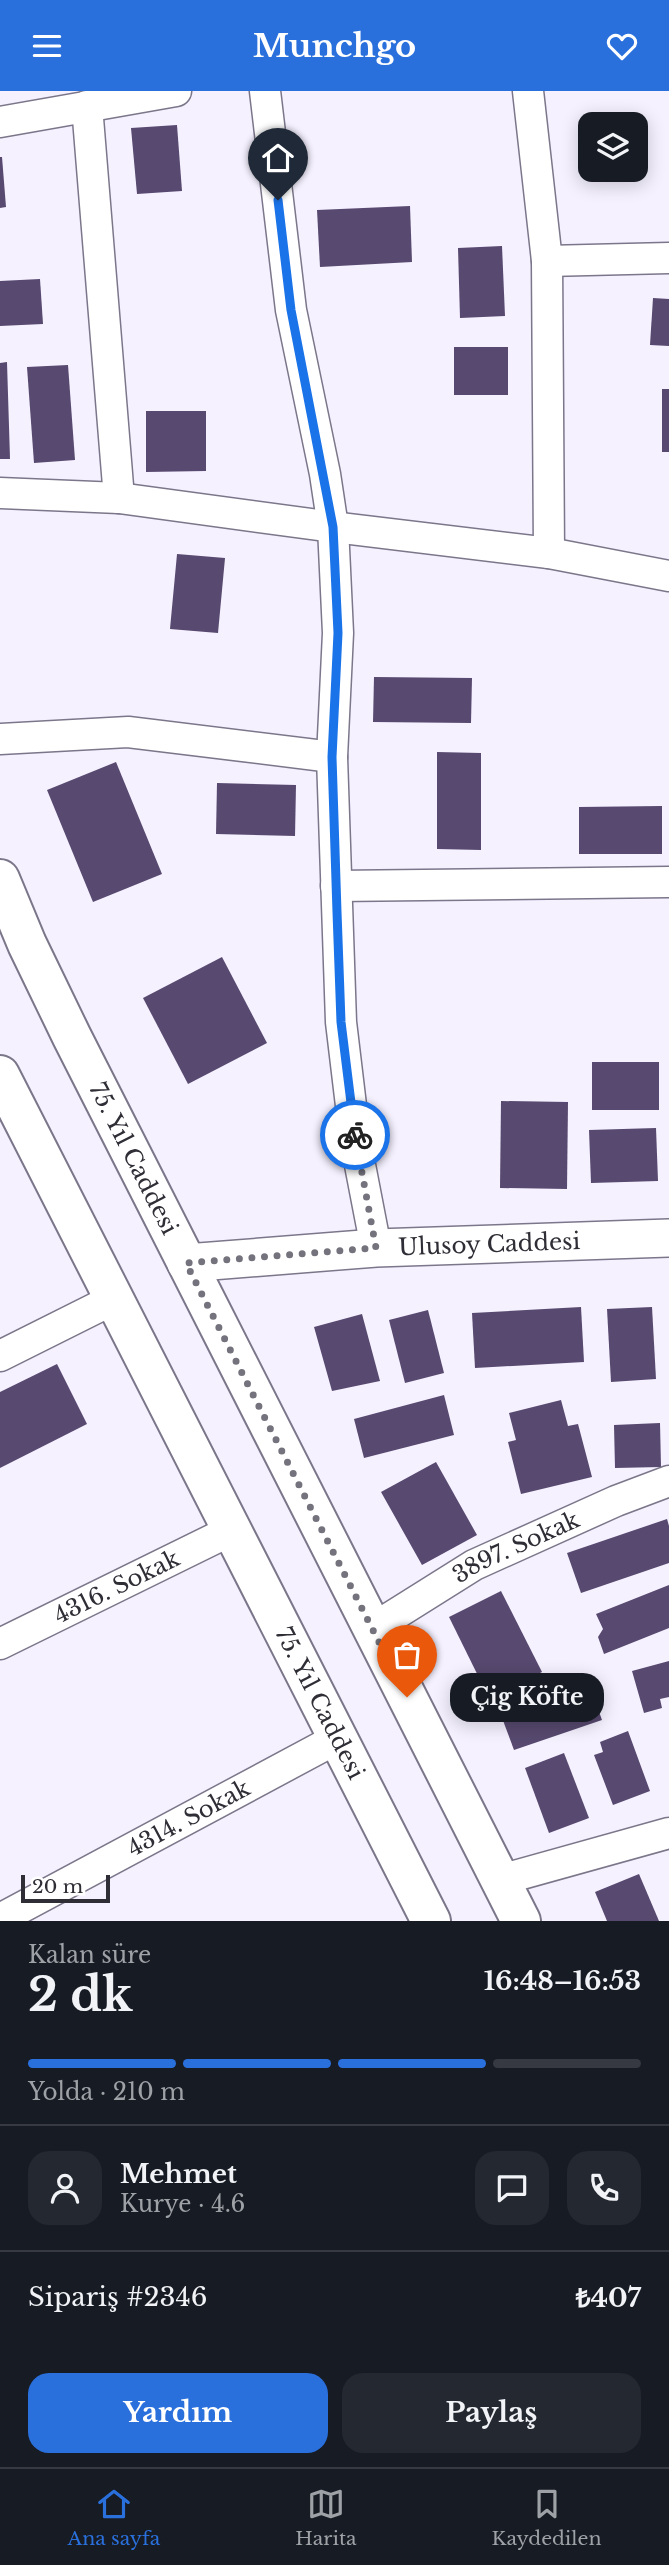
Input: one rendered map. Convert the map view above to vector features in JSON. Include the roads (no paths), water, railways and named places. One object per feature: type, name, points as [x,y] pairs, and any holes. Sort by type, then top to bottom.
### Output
[{"type":"main road","name":"75. Yıl Caddesi","points":[[0,879],[27,944],[72,1037],[521,1921]]},
{"type":"main road","name":"75. Yıl Caddesi","points":[[0,1075],[432,1921]]},
{"type":"street","points":[[0,122],[176,91]]},
{"type":"street","points":[[265,91],[291,310],[333,527],[338,633],[332,757],[341,1022],[355,1139],[376,1248]]},
{"type":"street","points":[[528,91],[547,261],[550,553]]},
{"type":"street","points":[[86,106],[119,498]]},
{"type":"street","points":[[547,261],[669,258]]},
{"type":"street","points":[[0,493],[119,498],[550,553],[669,576]]},
{"type":"street","points":[[0,739],[128,733],[332,757]]},
{"type":"street","points":[[336,886],[669,882]]},
{"type":"street","name":"Ulusoy Caddesi","points":[[186,1263],[376,1248],[669,1238]]},
{"type":"street","points":[[0,1356],[114,1299]]},
{"type":"street","name":"3897. Sokak","points":[[372,1629],[474,1565],[616,1501],[669,1481]]},
{"type":"street","name":"4316. Sokak","points":[[0,1644],[232,1530]]},
{"type":"street","name":"4314. Sokak","points":[[3,1916],[338,1738]]},
{"type":"street","points":[[500,1880],[669,1833]]},
{"type":"place","name":"Çig Köfte","points":[[407,1697]]}]
